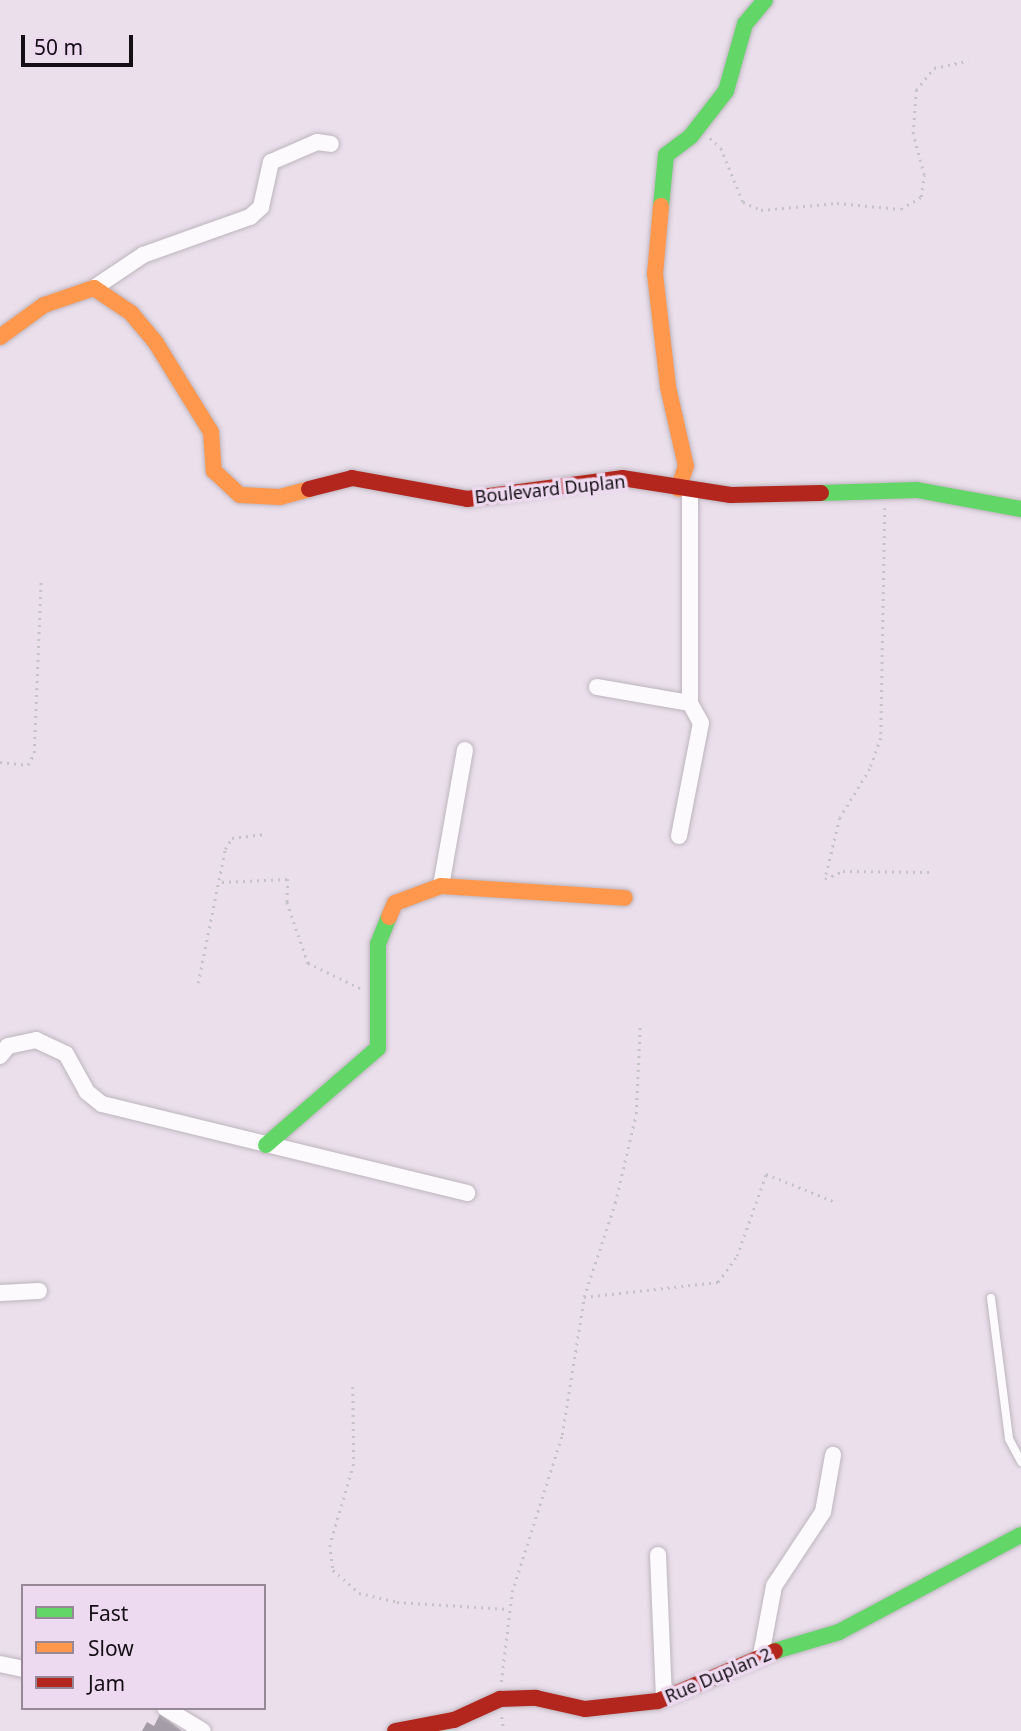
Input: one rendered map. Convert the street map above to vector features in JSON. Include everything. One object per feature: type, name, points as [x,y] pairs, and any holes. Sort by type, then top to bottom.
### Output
[{"type":"street","points":[[679,836],[700,735],[700,716],[690,703],[684,489],[686,466],[659,331],[657,201],[666,155],[696,127],[726,91],[745,24],[765,0]]},
{"type":"street","points":[[0,337],[44,305],[94,288],[143,255],[250,217],[261,207],[271,162],[317,142],[331,144]]},
{"type":"street","name":"Boulevard Duplan","points":[[94,288],[131,313],[156,342],[211,432],[214,471],[240,495],[280,497],[352,478],[467,499],[622,478],[731,495],[917,490],[1021,509]]},
{"type":"street","points":[[597,687],[690,703]]},
{"type":"street","points":[[441,886],[465,750]]},
{"type":"street","points":[[266,1145],[378,1048],[378,944],[395,903],[441,886],[625,898]]},
{"type":"street","points":[[0,1056],[22,1041],[49,1044],[66,1054],[86,1092],[102,1104],[467,1193]]},
{"type":"street","points":[[0,1293],[39,1292]]},
{"type":"street","points":[[761,1655],[774,1586],[823,1512],[833,1455]]},
{"type":"street","name":"Rue Duplan 2","points":[[395,1731],[454,1720],[500,1699],[536,1698],[585,1709],[664,1698],[735,1672],[761,1655],[839,1632],[1021,1535]]},
{"type":"street","points":[[658,1555],[664,1698]]},
{"type":"street","points":[[0,1664],[21,1669]]},
{"type":"street","points":[[168,1710],[203,1731]]},
{"type":"lane","points":[[991,1298],[1009,1439],[1021,1462]]},
{"type":"path","points":[[696,127],[721,148],[743,202],[761,210],[837,203],[901,209],[921,197],[924,175],[913,134],[916,90],[934,68],[968,61]]},
{"type":"path","points":[[886,491],[881,738],[870,769],[840,818],[825,879],[843,871],[931,872]]},
{"type":"path","points":[[0,762],[28,765],[34,752],[41,581]]},
{"type":"path","points":[[198,983],[206,933],[222,882],[225,849],[232,838],[263,834]]},
{"type":"path","points":[[222,882],[288,879],[287,902],[308,962],[379,998]]},
{"type":"path","points":[[500,1699],[509,1609],[562,1434],[584,1297],[615,1203],[636,1114],[640,1027]]},
{"type":"path","points":[[584,1297],[718,1282],[737,1256],[766,1174],[833,1201]]},
{"type":"path","points":[[353,1387],[353,1472],[330,1545],[333,1570],[359,1593],[397,1602],[509,1609]]},
{"type":"building","points":[[160,1714],[182,1731],[142,1731],[147,1722],[154,1726]]},
{"type":"traffic: fast","points":[[661,206],[666,155],[691,136],[726,91],[745,24],[765,0]]},
{"type":"traffic: fast","points":[[821,493],[917,490],[1021,509]]},
{"type":"traffic: fast","points":[[266,1145],[378,1048],[378,944],[389,917]]},
{"type":"traffic: fast","points":[[775,1651],[839,1632],[1021,1535]]},
{"type":"traffic: slow","points":[[661,206],[655,274],[668,387],[686,466],[678,489]]},
{"type":"traffic: slow","points":[[0,337],[44,305],[94,288],[131,313],[156,343],[211,432],[214,471],[240,495],[280,497],[309,489]]},
{"type":"traffic: slow","points":[[389,917],[395,903],[441,886],[625,898]]},
{"type":"traffic: jam","points":[[309,489],[352,478],[467,499],[622,478],[731,495],[821,493]]},
{"type":"traffic: jam","points":[[395,1731],[454,1720],[500,1699],[536,1698],[585,1709],[658,1701],[775,1651]]}]
